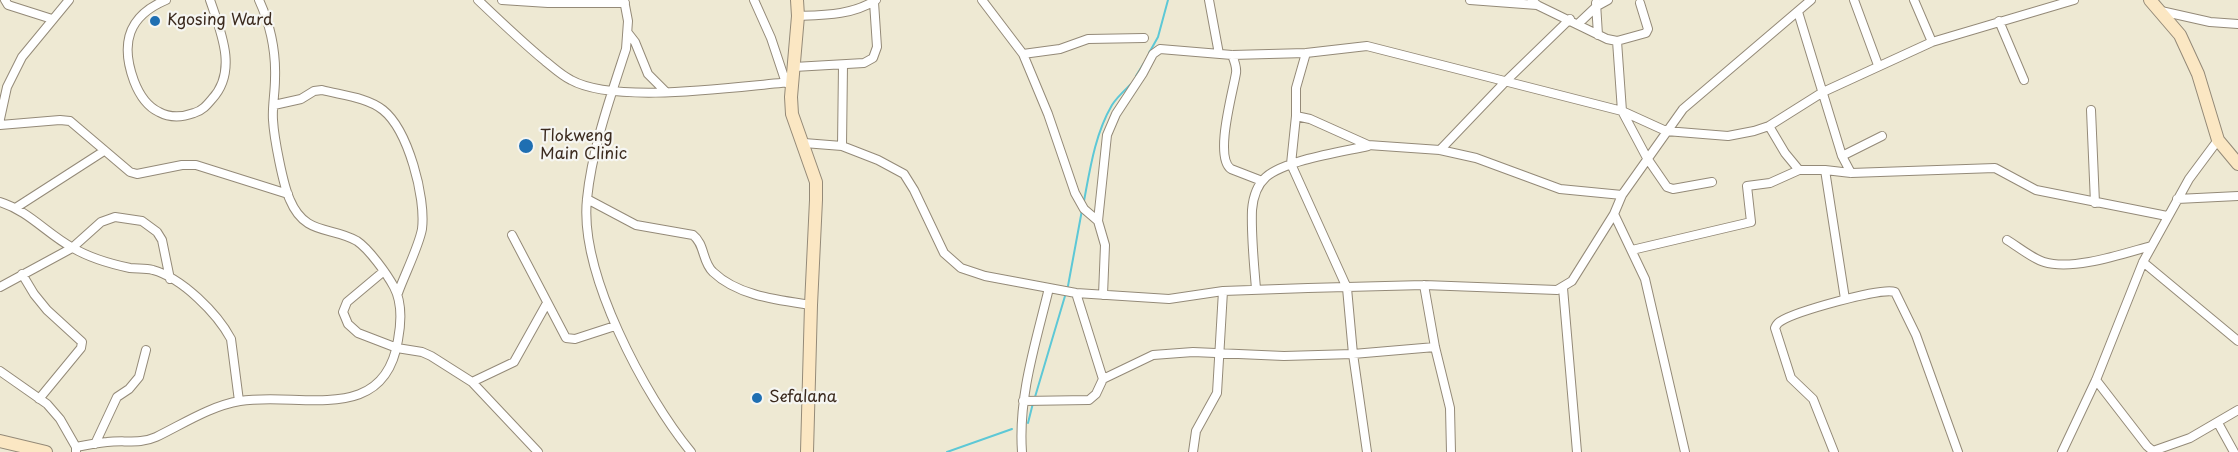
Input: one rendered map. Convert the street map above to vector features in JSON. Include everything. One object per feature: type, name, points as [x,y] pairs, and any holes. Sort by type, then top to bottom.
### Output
[{"type":"street","points":[[0,119],[12,75],[22,57],[69,0]]},
{"type":"street","points":[[166,0],[143,13],[133,26],[126,49],[127,60],[139,94],[153,109],[161,114],[174,117],[198,112],[220,91],[225,74],[224,44],[210,0]]},
{"type":"street","points":[[259,0],[265,14],[274,55],[273,119],[288,194],[293,207],[306,222],[314,227],[357,242],[384,271],[398,293]]},
{"type":"street","points":[[478,0],[525,44],[574,82],[612,92],[666,92],[789,83]]},
{"type":"street","points":[[502,0],[548,3],[625,2],[628,33],[626,49],[596,150],[587,198],[589,240],[595,267],[615,326],[658,404],[691,452]]},
{"type":"street","points":[[754,0],[789,83],[792,114],[816,182],[807,452]]},
{"type":"street","points":[[789,83],[794,67],[797,0]]},
{"type":"street","points":[[982,0],[1023,54],[1048,114],[1075,193],[1084,209],[1098,221]]},
{"type":"street","points":[[1209,0],[1219,54]]},
{"type":"street","points":[[1470,0],[1535,2],[1598,35],[1617,41],[1646,33],[1648,29],[1640,3]]},
{"type":"street","points":[[1440,150],[1505,82],[1596,3],[1608,0]]},
{"type":"street","points":[[804,143],[842,146],[878,160],[903,174],[914,189],[939,246],[955,264],[985,276],[1076,293],[1169,298],[1256,289],[1424,285],[1557,290],[1572,281],[1614,214],[1622,195],[1683,109],[1811,0]]},
{"type":"street","points":[[1854,0],[1878,65]]},
{"type":"street","points":[[1914,0],[1932,42]]},
{"type":"street","points":[[1102,295],[1105,245],[1098,221],[1107,135],[1116,114],[1154,54],[1163,49],[1232,55],[1306,53],[1367,46],[1622,111],[1666,131],[1728,136],[1768,126],[1823,92],[1932,42],[2074,0]]},
{"type":"street","points":[[2150,0],[2180,35],[2198,74],[2218,140],[2238,164]]},
{"type":"street","points":[[794,67],[864,63],[873,58],[876,53],[875,1],[855,11],[798,16]]},
{"type":"street","points":[[1596,3],[1598,35]]},
{"type":"street","points":[[4,4],[52,19]]},
{"type":"street","points":[[2161,11],[2210,22],[2238,24]]},
{"type":"street","points":[[1798,12],[1842,156],[1851,173]]},
{"type":"street","points":[[1999,21],[2024,80]]},
{"type":"street","points":[[628,33],[635,42],[648,74],[666,92]]},
{"type":"street","points":[[1023,54],[1060,49],[1088,39],[1144,38]]},
{"type":"street","points":[[1617,41],[1622,111],[1647,158],[1664,183],[1672,189],[1712,182]]},
{"type":"street","points":[[1306,53],[1296,88],[1296,116],[1291,164],[1347,288],[1353,354],[1367,452]]},
{"type":"street","points":[[1232,55],[1236,72],[1226,124],[1223,158],[1231,169],[1262,181]]},
{"type":"street","points":[[842,146],[843,65]]},
{"type":"street","points":[[0,371],[47,404],[60,419],[76,449],[95,444],[145,440],[202,413],[239,401],[298,398],[337,400],[352,397],[375,386],[386,372],[397,348],[400,324],[398,293],[418,240],[422,214],[412,159],[402,132],[382,109],[371,103],[322,90],[314,91],[301,99],[274,105]]},
{"type":"street","points":[[2091,110],[2095,203]]},
{"type":"street","points":[[1296,116],[1310,119],[1368,146]]},
{"type":"street","points":[[0,125],[70,121],[122,167],[138,174],[182,165],[196,165],[288,194]]},
{"type":"street","points":[[1768,126],[1799,170]]},
{"type":"street","points":[[1842,156],[1882,136]]},
{"type":"street","points":[[2062,452],[2096,380],[2151,246],[2177,199],[2218,140]]},
{"type":"street","points":[[1256,289],[1252,209],[1256,190],[1272,172],[1291,164],[1368,146],[1440,150],[1476,158],[1560,189],[1622,195]]},
{"type":"street","points":[[17,207],[104,151]]},
{"type":"street","points":[[1632,250],[1751,222],[1746,186],[1770,183],[1799,170],[1851,173],[1995,168],[2036,190],[2167,216]]},
{"type":"street","points":[[1825,170],[1845,299]]},
{"type":"street","points":[[2177,199],[2238,196]]},
{"type":"street","points":[[587,198],[636,225],[693,235],[714,273],[741,288],[762,297],[811,305]]},
{"type":"street","points":[[0,202],[17,207],[72,248],[108,263],[150,270],[170,279],[199,298],[231,339],[239,401]]},
{"type":"street","points":[[1614,214],[1645,279],[1685,452]]},
{"type":"street","points":[[0,287],[72,248],[108,218],[127,217],[142,221],[157,232],[162,240],[170,279]]},
{"type":"street","points":[[512,235],[562,333],[569,339],[575,339],[615,326]]},
{"type":"street","points":[[2007,240],[2043,262],[2059,264],[2089,262],[2151,246]]},
{"type":"street","points":[[2143,262],[2238,341]]},
{"type":"street","points":[[384,271],[347,302],[343,312],[348,324],[357,333],[397,348],[422,352],[431,356],[472,382],[538,452]]},
{"type":"street","points":[[22,274],[47,310],[82,342],[81,348],[39,399]]},
{"type":"street","points":[[1424,285],[1449,408],[1451,452]]},
{"type":"street","points":[[1022,452],[1020,428],[1029,401],[1049,288]]},
{"type":"street","points":[[1563,288],[1577,452]]},
{"type":"street","points":[[1834,452],[1813,399],[1791,378],[1775,328],[1783,320],[1845,299],[1888,290],[1895,292],[1916,335],[1958,452]]},
{"type":"street","points":[[1193,452],[1196,431],[1216,393],[1223,291]]},
{"type":"street","points":[[1076,293],[1103,379]]},
{"type":"street","points":[[472,382],[514,362],[547,303]]},
{"type":"street","points":[[1029,401],[1089,400],[1096,394],[1103,379],[1153,355],[1218,353],[1284,356],[1353,354],[1435,347]]},
{"type":"street","points":[[95,444],[117,397],[139,377],[146,350]]},
{"type":"street","points":[[2096,380],[2153,451],[2190,438],[2238,410]]},
{"type":"street","points":[[2218,423],[2234,452]]},
{"type":"street","points":[[0,441],[46,452]]},
{"type":"waterway","points":[[1149,53],[1158,37],[1168,0]]},
{"type":"waterway","points":[[1136,76],[1144,63]]},
{"type":"waterway","points":[[1084,201],[1101,128],[1112,105],[1131,84]]},
{"type":"waterway","points":[[1068,286],[1082,210]]},
{"type":"waterway","points":[[1035,397],[1065,296]]},
{"type":"waterway","points":[[1028,423],[1033,403]]},
{"type":"waterway","points":[[947,452],[1012,429]]},
{"type":"place","name":"Kgosing Ward","points":[[155,21]]},
{"type":"place","name":"Tlokweng Main Clinic","points":[[526,146]]},
{"type":"place","name":"Sefalana","points":[[757,398]]}]
